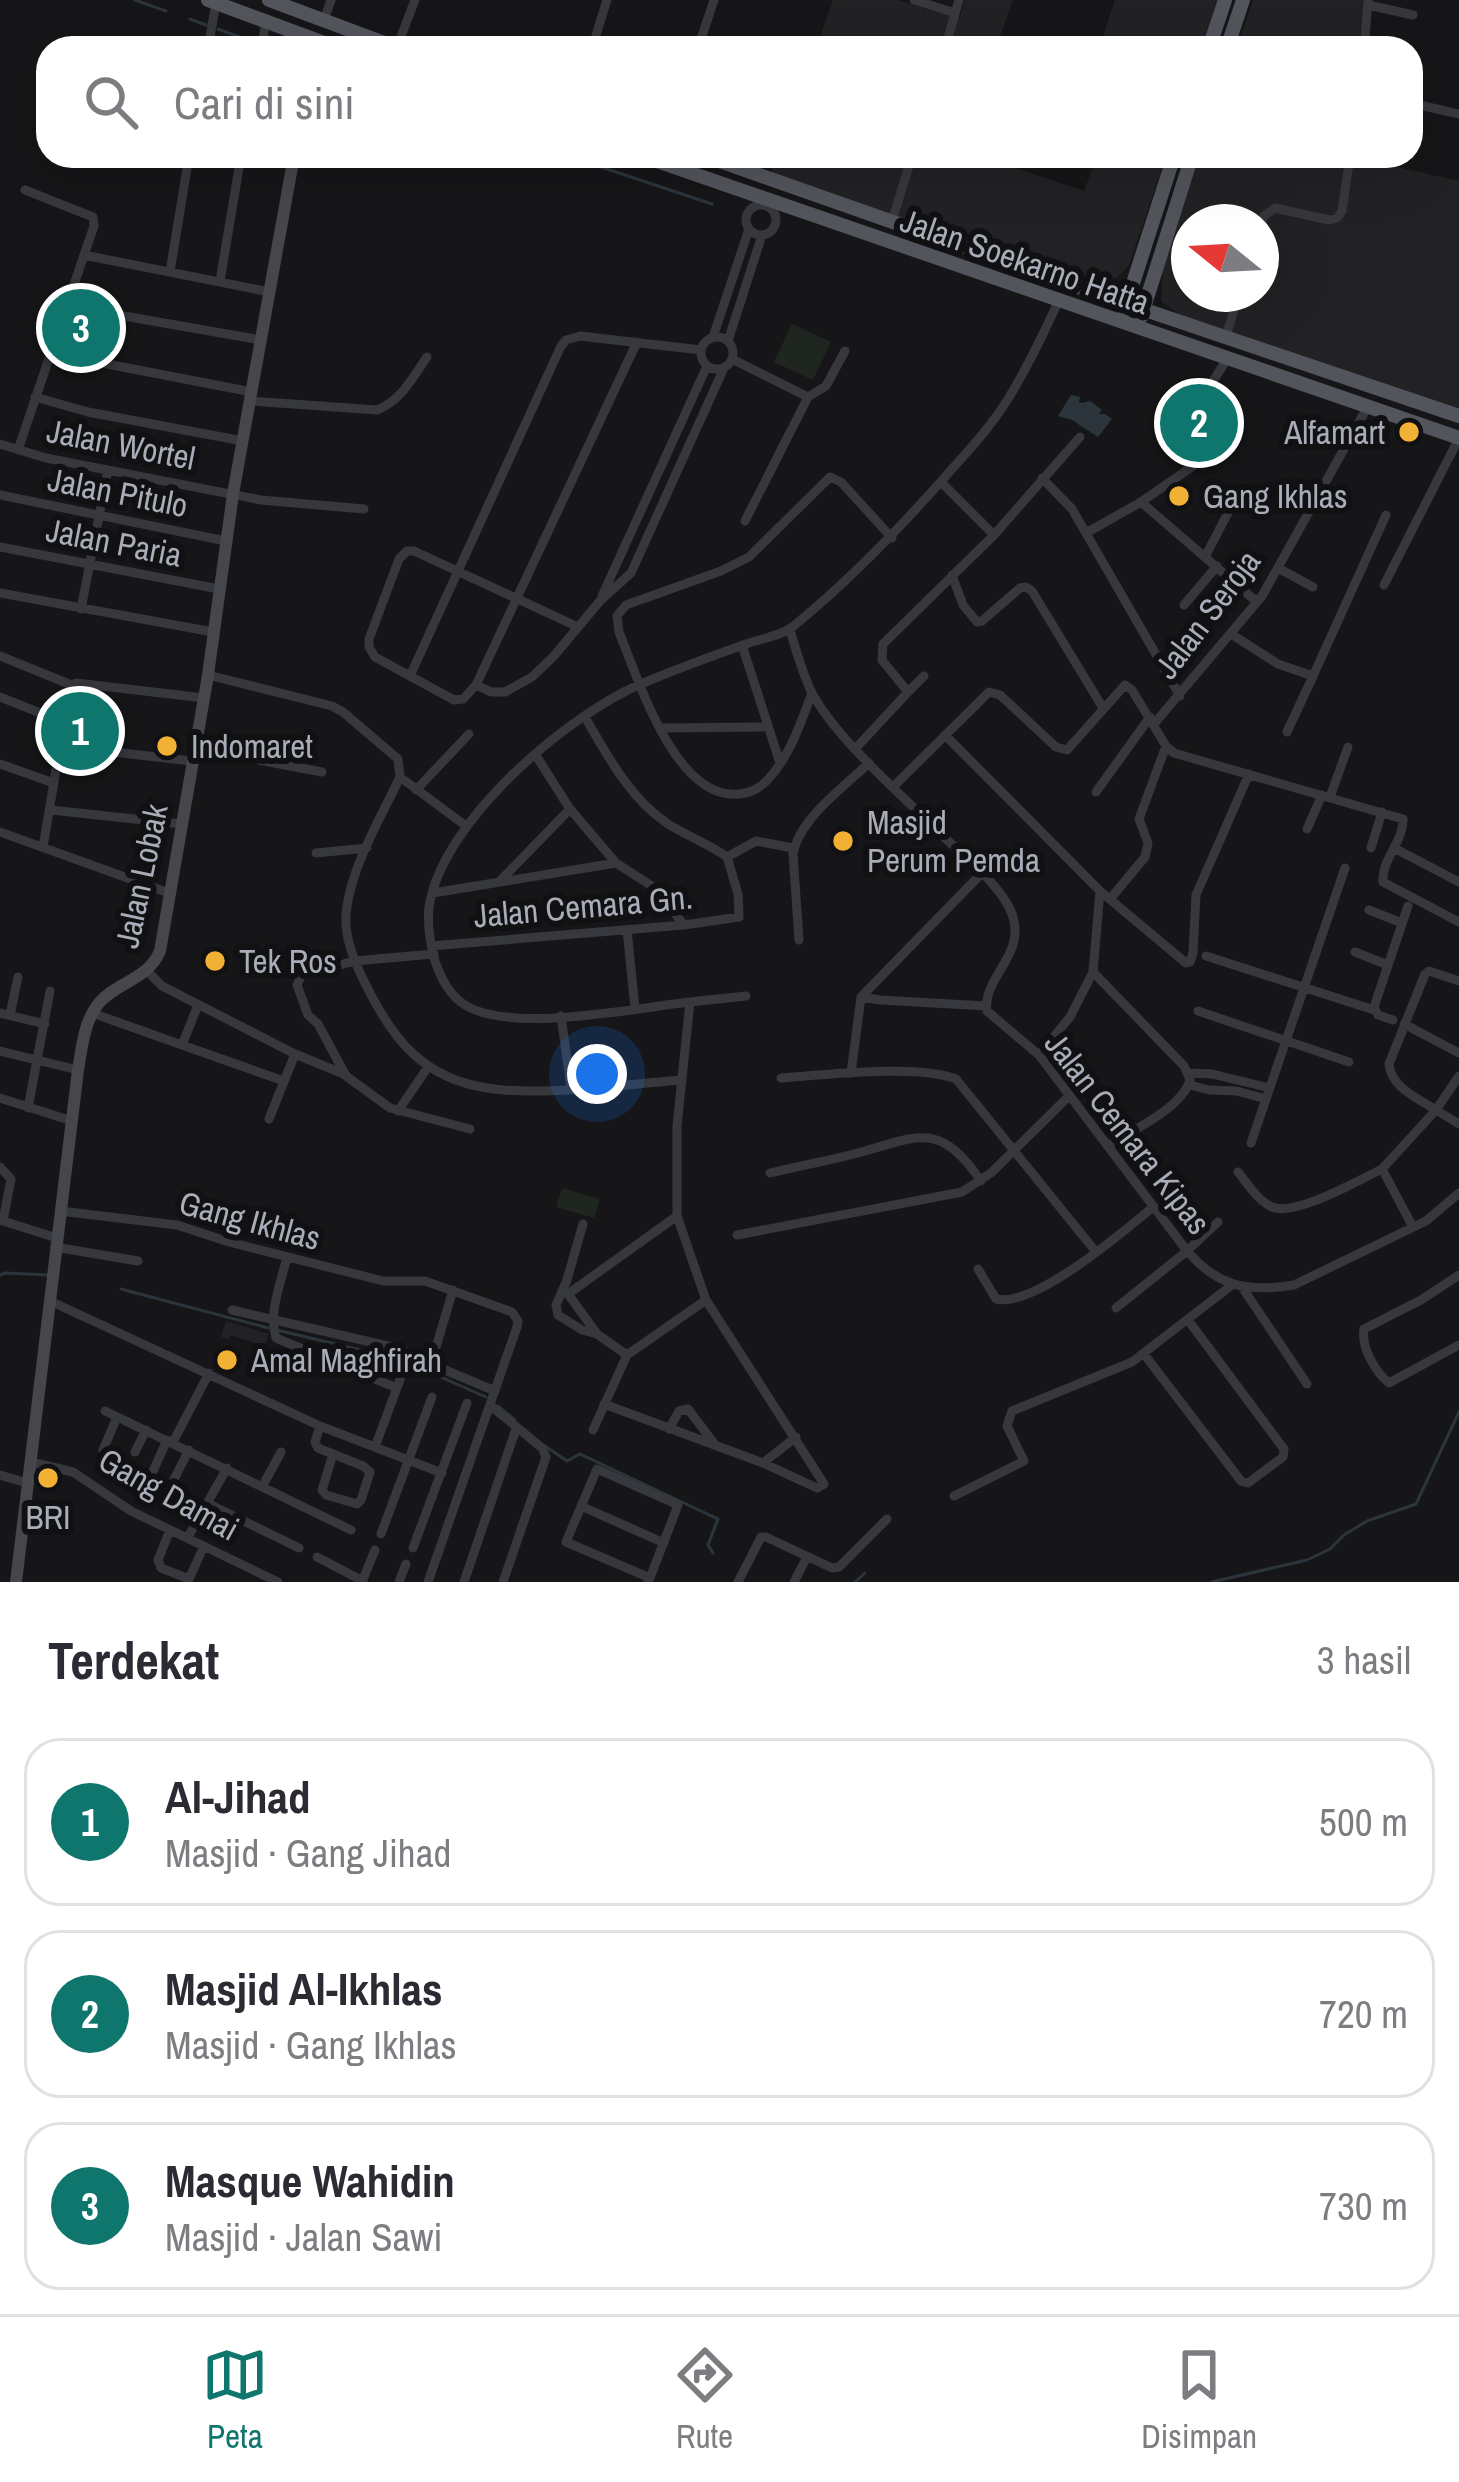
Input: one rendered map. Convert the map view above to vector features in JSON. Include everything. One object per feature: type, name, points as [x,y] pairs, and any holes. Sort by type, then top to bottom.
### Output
[{"type":"main road","points":[[269,0],[366,36]]},
{"type":"main road","points":[[1213,36],[1225,0]]},
{"type":"main road","points":[[1231,36],[1243,0]]},
{"type":"main road","points":[[212,2],[297,36]]},
{"type":"main road","name":"Jalan Lobak","points":[[92,1013],[109,993],[147,971],[160,951],[208,675],[233,494],[292,168]]},
{"type":"main road","name":"Jalan Soekarno Hatta","points":[[682,168],[1459,438]]},
{"type":"main road","name":"Jalan Soekarno Hatta","points":[[740,168],[1459,416]]},
{"type":"main road","points":[[1120,322],[1170,168]]},
{"type":"main road","points":[[1137,328],[1188,168]]},
{"type":"main road","points":[[1092,312],[1100,306],[1100,295]]},
{"type":"main road","points":[[16,1582],[78,1070],[92,1013]]},
{"type":"street","points":[[324,20],[331,0]]},
{"type":"street","points":[[402,36],[415,0]]},
{"type":"street","points":[[596,36],[607,0]]},
{"type":"street","points":[[702,36],[714,0]]},
{"type":"street","points":[[914,0],[956,13]]},
{"type":"street","points":[[949,36],[959,0]]},
{"type":"street","points":[[209,36],[212,2]]},
{"type":"street","points":[[1365,36],[1368,2],[1414,15]]},
{"type":"street","points":[[263,36],[266,22]]},
{"type":"street","points":[[1423,106],[1459,114]]},
{"type":"street","points":[[170,272],[188,168]]},
{"type":"street","points":[[220,281],[239,168]]},
{"type":"street","points":[[892,221],[908,168]]},
{"type":"street","points":[[1279,209],[1337,218],[1348,168]]},
{"type":"street","points":[[18,450],[94,226],[93,217],[25,190]]},
{"type":"street","points":[[740,191],[748,223],[762,235]]},
{"type":"street","points":[[713,338],[751,209],[764,205],[775,213],[774,227]]},
{"type":"street","points":[[728,341],[762,235],[792,209]]},
{"type":"street","points":[[84,255],[270,292]]},
{"type":"street","points":[[746,996],[561,1016],[503,1018],[469,1007],[446,985],[432,950],[429,912],[433,892],[466,826],[535,754],[609,700],[640,684],[790,630],[892,538],[1007,401],[1058,302]]},
{"type":"street","points":[[67,306],[261,340]]},
{"type":"street","points":[[1226,336],[1233,312]]},
{"type":"street","points":[[410,676],[561,346],[573,336],[701,350]]},
{"type":"street","points":[[476,685],[498,693],[518,687],[543,668],[635,566],[728,364],[733,349],[728,341],[713,338],[701,350],[706,366],[600,601]]},
{"type":"street","points":[[578,627],[517,599],[458,572],[414,551],[407,551],[399,559],[368,640],[375,657],[454,700],[463,699],[476,685],[517,599],[637,342]]},
{"type":"street","points":[[746,521],[808,397],[826,386],[845,351]]},
{"type":"street","points":[[50,352],[251,397],[356,411],[382,409],[402,392],[427,357]]},
{"type":"street","points":[[1086,533],[1193,466],[1196,458],[1172,440],[1173,422],[1205,394],[1227,359]]},
{"type":"street","points":[[706,366],[715,370],[728,364],[808,397]]},
{"type":"street","points":[[34,398],[243,441]]},
{"type":"street","name":"Jalan Seroja","points":[[1096,792],[1152,720],[1180,695],[1257,602],[1367,406]]},
{"type":"street","points":[[908,692],[882,659],[884,644],[994,535],[1080,437]]},
{"type":"street","points":[[1384,585],[1459,438]]},
{"type":"street","name":"Jalan Wortel","points":[[0,443],[233,494],[364,509]]},
{"type":"street","points":[[81,609],[109,470]]},
{"type":"street","points":[[812,693],[781,764],[765,782],[749,792],[719,792],[677,757],[640,684],[617,616],[623,607],[749,556],[830,477],[841,482],[892,538]]},
{"type":"street","points":[[1042,478],[1064,499],[1086,533],[1180,695]]},
{"type":"street","points":[[941,482],[994,535]]},
{"type":"street","name":"Jalan Pitulo","points":[[0,496],[226,541]]},
{"type":"street","points":[[1141,502],[1257,602]]},
{"type":"street","points":[[1204,557],[1232,505],[1250,508]]},
{"type":"street","points":[[1287,732],[1386,515]]},
{"type":"street","name":"Jalan Paria","points":[[0,547],[219,589]]},
{"type":"street","points":[[1184,605],[1216,566]]},
{"type":"street","points":[[1278,568],[1313,586]]},
{"type":"street","points":[[952,575],[963,604],[977,622],[1020,588],[1029,589],[1103,708]]},
{"type":"street","points":[[0,592],[213,632]]},
{"type":"street","points":[[790,630],[812,693],[869,763],[982,874],[1010,908],[1016,931],[986,1006],[861,997]]},
{"type":"street","points":[[1231,634],[1278,664],[1313,676]]},
{"type":"street","points":[[742,645],[781,764]]},
{"type":"street","points":[[0,656],[78,684],[204,698]]},
{"type":"street","points":[[208,675],[332,706],[400,764],[400,778],[346,907],[347,936],[382,1018],[428,1067],[490,1089],[682,1080]]},
{"type":"street","points":[[856,748],[924,676]]},
{"type":"street","points":[[43,847],[60,746],[78,684]]},
{"type":"street","points":[[893,787],[985,694],[1000,695],[1059,750],[1067,750],[1125,685],[1166,746],[1179,755],[1401,818],[1405,822],[1383,882],[1459,922]]},
{"type":"street","points":[[0,697],[65,723]]},
{"type":"street","points":[[585,717],[616,768],[647,807],[668,824],[728,857],[755,841],[793,848]]},
{"type":"street","points":[[661,728],[769,727]]},
{"type":"street","points":[[416,790],[469,734]]},
{"type":"street","points":[[945,734],[1100,891],[1179,960],[1190,962],[1198,890],[1249,774]]},
{"type":"street","points":[[60,746],[194,754],[322,772]]},
{"type":"street","points":[[1111,899],[1142,864],[1147,838],[1139,819],[1166,746]]},
{"type":"street","points":[[1307,829],[1348,747]]},
{"type":"street","points":[[535,754],[570,809],[616,863],[655,888],[684,926]]},
{"type":"street","points":[[799,940],[793,848],[806,824],[869,763]]},
{"type":"street","points":[[0,764],[53,783]]},
{"type":"street","points":[[400,778],[466,826]]},
{"type":"street","points":[[500,882],[570,809]]},
{"type":"street","points":[[51,810],[181,824]]},
{"type":"street","points":[[1371,848],[1382,812]]},
{"type":"street","points":[[0,832],[169,893]]},
{"type":"street","points":[[316,853],[367,848]]},
{"type":"street","points":[[1394,848],[1459,882]]},
{"type":"street","name":"Jalan Cemara Gn.","points":[[346,1076],[318,1024],[308,1015],[297,983],[301,976],[354,961],[432,950],[739,917],[728,857]]},
{"type":"street","points":[[433,892],[616,863]]},
{"type":"street","points":[[1251,1143],[1345,868]]},
{"type":"street","points":[[851,1073],[861,997],[982,874]]},
{"type":"street","points":[[1039,1055],[1070,1017],[1094,972],[1100,891]]},
{"type":"street","points":[[1373,1010],[1408,906]]},
{"type":"street","points":[[1369,910],[1402,923]]},
{"type":"street","points":[[627,930],[635,1008]]},
{"type":"street","points":[[1355,952],[1388,964]]},
{"type":"street","points":[[1206,956],[1373,1010],[1459,1053]]},
{"type":"street","points":[[147,971],[161,986],[346,1076],[381,1103],[470,1129]]},
{"type":"street","points":[[1459,981],[1429,971],[1424,974],[1398,1022],[1389,1072],[1397,1084],[1459,1124]]},
{"type":"street","points":[[1094,972],[1188,1072],[1190,1085],[1156,1117],[1108,1146]]},
{"type":"street","points":[[18,977],[5,1014],[45,1024]]},
{"type":"street","points":[[28,1108],[50,991]]},
{"type":"street","points":[[604,1404],[763,1462],[817,1488],[824,1484],[706,1300],[677,1216],[676,1139],[690,1002]]},
{"type":"street","points":[[182,1046],[198,1005]]},
{"type":"street","name":"Jalan Cemara Kipas","points":[[986,1006],[989,1015],[1039,1055],[1187,1251],[1218,1278],[1237,1286],[1307,1384]]},
{"type":"street","points":[[1198,1011],[1349,1062]]},
{"type":"street","points":[[92,1013],[284,1081]]},
{"type":"street","points":[[561,1016],[571,1088]]},
{"type":"street","points":[[0,1051],[78,1070]]},
{"type":"street","points":[[269,1119],[296,1054]]},
{"type":"street","points":[[398,1111],[428,1067]]},
{"type":"street","points":[[1188,1072],[1224,1076],[1268,1094]]},
{"type":"street","points":[[781,1078],[928,1073],[956,1079],[1096,1252]]},
{"type":"street","points":[[1222,1089],[1224,1076]]},
{"type":"street","points":[[1238,1172],[1266,1204],[1285,1209],[1321,1197],[1382,1169],[1436,1110],[1459,1076]]},
{"type":"street","points":[[1190,1085],[1209,1090],[1248,1088]]},
{"type":"street","points":[[737,1235],[952,1194],[981,1181],[1069,1096]]},
{"type":"street","points":[[0,1098],[72,1121]]},
{"type":"street","points":[[770,1173],[918,1137],[952,1147],[981,1181]]},
{"type":"street","points":[[0,1167],[10,1179],[1,1221],[56,1242],[138,1261]]},
{"type":"street","points":[[1382,1169],[1413,1228]]},
{"type":"street","points":[[954,1496],[1024,1461],[1007,1426],[1018,1406],[1118,1369],[1237,1286],[1272,1289],[1294,1285],[1426,1222],[1459,1193]]},
{"type":"street","points":[[978,1269],[996,1299],[1007,1301],[1059,1278],[1153,1207]]},
{"type":"street","name":"Gang Ikhlas","points":[[60,1210],[177,1225],[383,1281],[425,1281],[512,1312],[518,1321],[495,1390]]},
{"type":"street","points":[[567,1288],[677,1216]]},
{"type":"street","points":[[1116,1308],[1218,1222]]},
{"type":"street","points":[[583,1224],[567,1288],[556,1305],[557,1316],[597,1334],[627,1355]]},
{"type":"street","points":[[287,1257],[273,1324],[280,1340],[399,1382],[375,1448]]},
{"type":"street","points":[[1459,1276],[1362,1334],[1389,1383],[1459,1345]]},
{"type":"street","points":[[567,1288],[597,1334]]},
{"type":"street","points":[[431,1364],[453,1290]]},
{"type":"street","points":[[593,1430],[627,1355],[706,1300]]},
{"type":"street","points":[[50,1301],[320,1426],[442,1473]]},
{"type":"street","points":[[232,1310],[273,1324],[401,1349],[495,1390],[428,1582]]},
{"type":"street","points":[[1144,1354],[1241,1481],[1248,1483],[1283,1457],[1284,1449],[1188,1320]]},
{"type":"street","points":[[149,1478],[208,1372]]},
{"type":"street","points":[[381,1534],[432,1397]]},
{"type":"street","points":[[413,1549],[467,1403]]},
{"type":"street","points":[[490,1406],[546,1457],[503,1582]]},
{"type":"street","points":[[669,1429],[681,1408],[688,1408],[717,1447]]},
{"type":"street","points":[[105,1411],[351,1530]]},
{"type":"street","points":[[103,1450],[118,1417]]},
{"type":"street","points":[[320,1426],[315,1445],[370,1472],[357,1504],[322,1490],[333,1454]]},
{"type":"street","points":[[464,1582],[516,1429]]},
{"type":"street","points":[[135,1452],[146,1430]]},
{"type":"street","points":[[763,1462],[796,1437]]},
{"type":"street","points":[[121,1466],[170,1487],[189,1450]]},
{"type":"street","points":[[262,1486],[280,1452]]},
{"type":"street","name":"Gang Damai","points":[[31,1462],[73,1472],[112,1500],[278,1582]]},
{"type":"street","points":[[188,1538],[227,1468]]},
{"type":"street","points":[[597,1469],[678,1505],[649,1580],[566,1542],[581,1506],[597,1469]]},
{"type":"street","points":[[0,1475],[27,1483]]},
{"type":"street","points":[[207,1503],[299,1548]]},
{"type":"street","points":[[581,1506],[664,1543]]},
{"type":"street","points":[[737,1582],[764,1537],[827,1568],[838,1567],[887,1519]]},
{"type":"street","points":[[170,1530],[158,1560],[161,1568],[189,1579],[204,1546]]},
{"type":"street","points":[[317,1557],[363,1581],[375,1550]]},
{"type":"street","points":[[794,1582],[807,1557]]},
{"type":"street","points":[[399,1582],[406,1564]]},
{"type":"shaded area","points":[[833,0],[897,0],[959,19],[965,0],[1013,0],[1000,36],[820,36]]},
{"type":"shaded area","points":[[1115,0],[1218,0],[1206,36],[1103,36]]},
{"type":"shaded area","points":[[1253,0],[1363,0],[1360,36],[1241,36]]},
{"type":"shaded area","points":[[773,168],[1015,168],[1084,191],[1093,168],[1162,168],[1129,265],[1117,278],[1095,286],[770,175]]},
{"type":"shaded area","points":[[1196,168],[1401,168],[1459,181],[1459,412],[1190,322],[1176,312],[1279,312],[1279,204],[1184,204]]},
{"type":"shaded area","points":[[1171,245],[1171,308],[1161,301],[1163,269]]},
{"type":"shaded area","points":[[792,324],[831,342],[813,380],[774,362]]},
{"type":"shaded area","points":[[1071,395],[1080,397],[1082,403],[1090,401],[1102,410],[1099,414],[1112,419],[1098,437],[1058,416]]},
{"type":"shaded area","points":[[562,1188],[600,1199],[594,1218],[556,1207]]},
{"type":"shaded area","points":[[226,1321],[269,1334],[265,1346],[230,1335],[221,1337]]},
{"type":"waterway","points":[[135,0],[166,11]]},
{"type":"waterway","points":[[190,19],[206,25]]},
{"type":"waterway","points":[[218,29],[237,36]]},
{"type":"waterway","points":[[604,168],[712,204]]},
{"type":"waterway","points":[[0,1275],[48,1275]]},
{"type":"waterway","points":[[121,1289],[268,1328]]},
{"type":"waterway","points":[[277,1330],[402,1360],[486,1397]]},
{"type":"waterway","points":[[498,1406],[515,1420]]},
{"type":"waterway","points":[[1212,1582],[1307,1560],[1367,1521],[1416,1504],[1459,1412]]},
{"type":"waterway","points":[[545,1446],[567,1461],[580,1454],[718,1519],[708,1545],[713,1553]]},
{"type":"waterway","points":[[855,1582],[865,1573]]},
{"type":"place","name":"Masque Wahidin","points":[[81,328]]},
{"type":"place","name":"Masjid Al-Ikhlas","points":[[1199,423]]},
{"type":"place","name":"Alfamart","points":[[1409,432]]},
{"type":"place","name":"Gang Ikhlas","points":[[1179,496]]},
{"type":"place","name":"Al-Jihad","points":[[80,731]]},
{"type":"place","name":"Indomaret","points":[[167,746]]},
{"type":"place","name":"Masjid Perum Pemda","points":[[843,841]]},
{"type":"place","name":"Tek Ros","points":[[215,961]]},
{"type":"place","name":"Amal Maghfirah","points":[[227,1360]]},
{"type":"place","name":"BRI","points":[[48,1478]]}]
